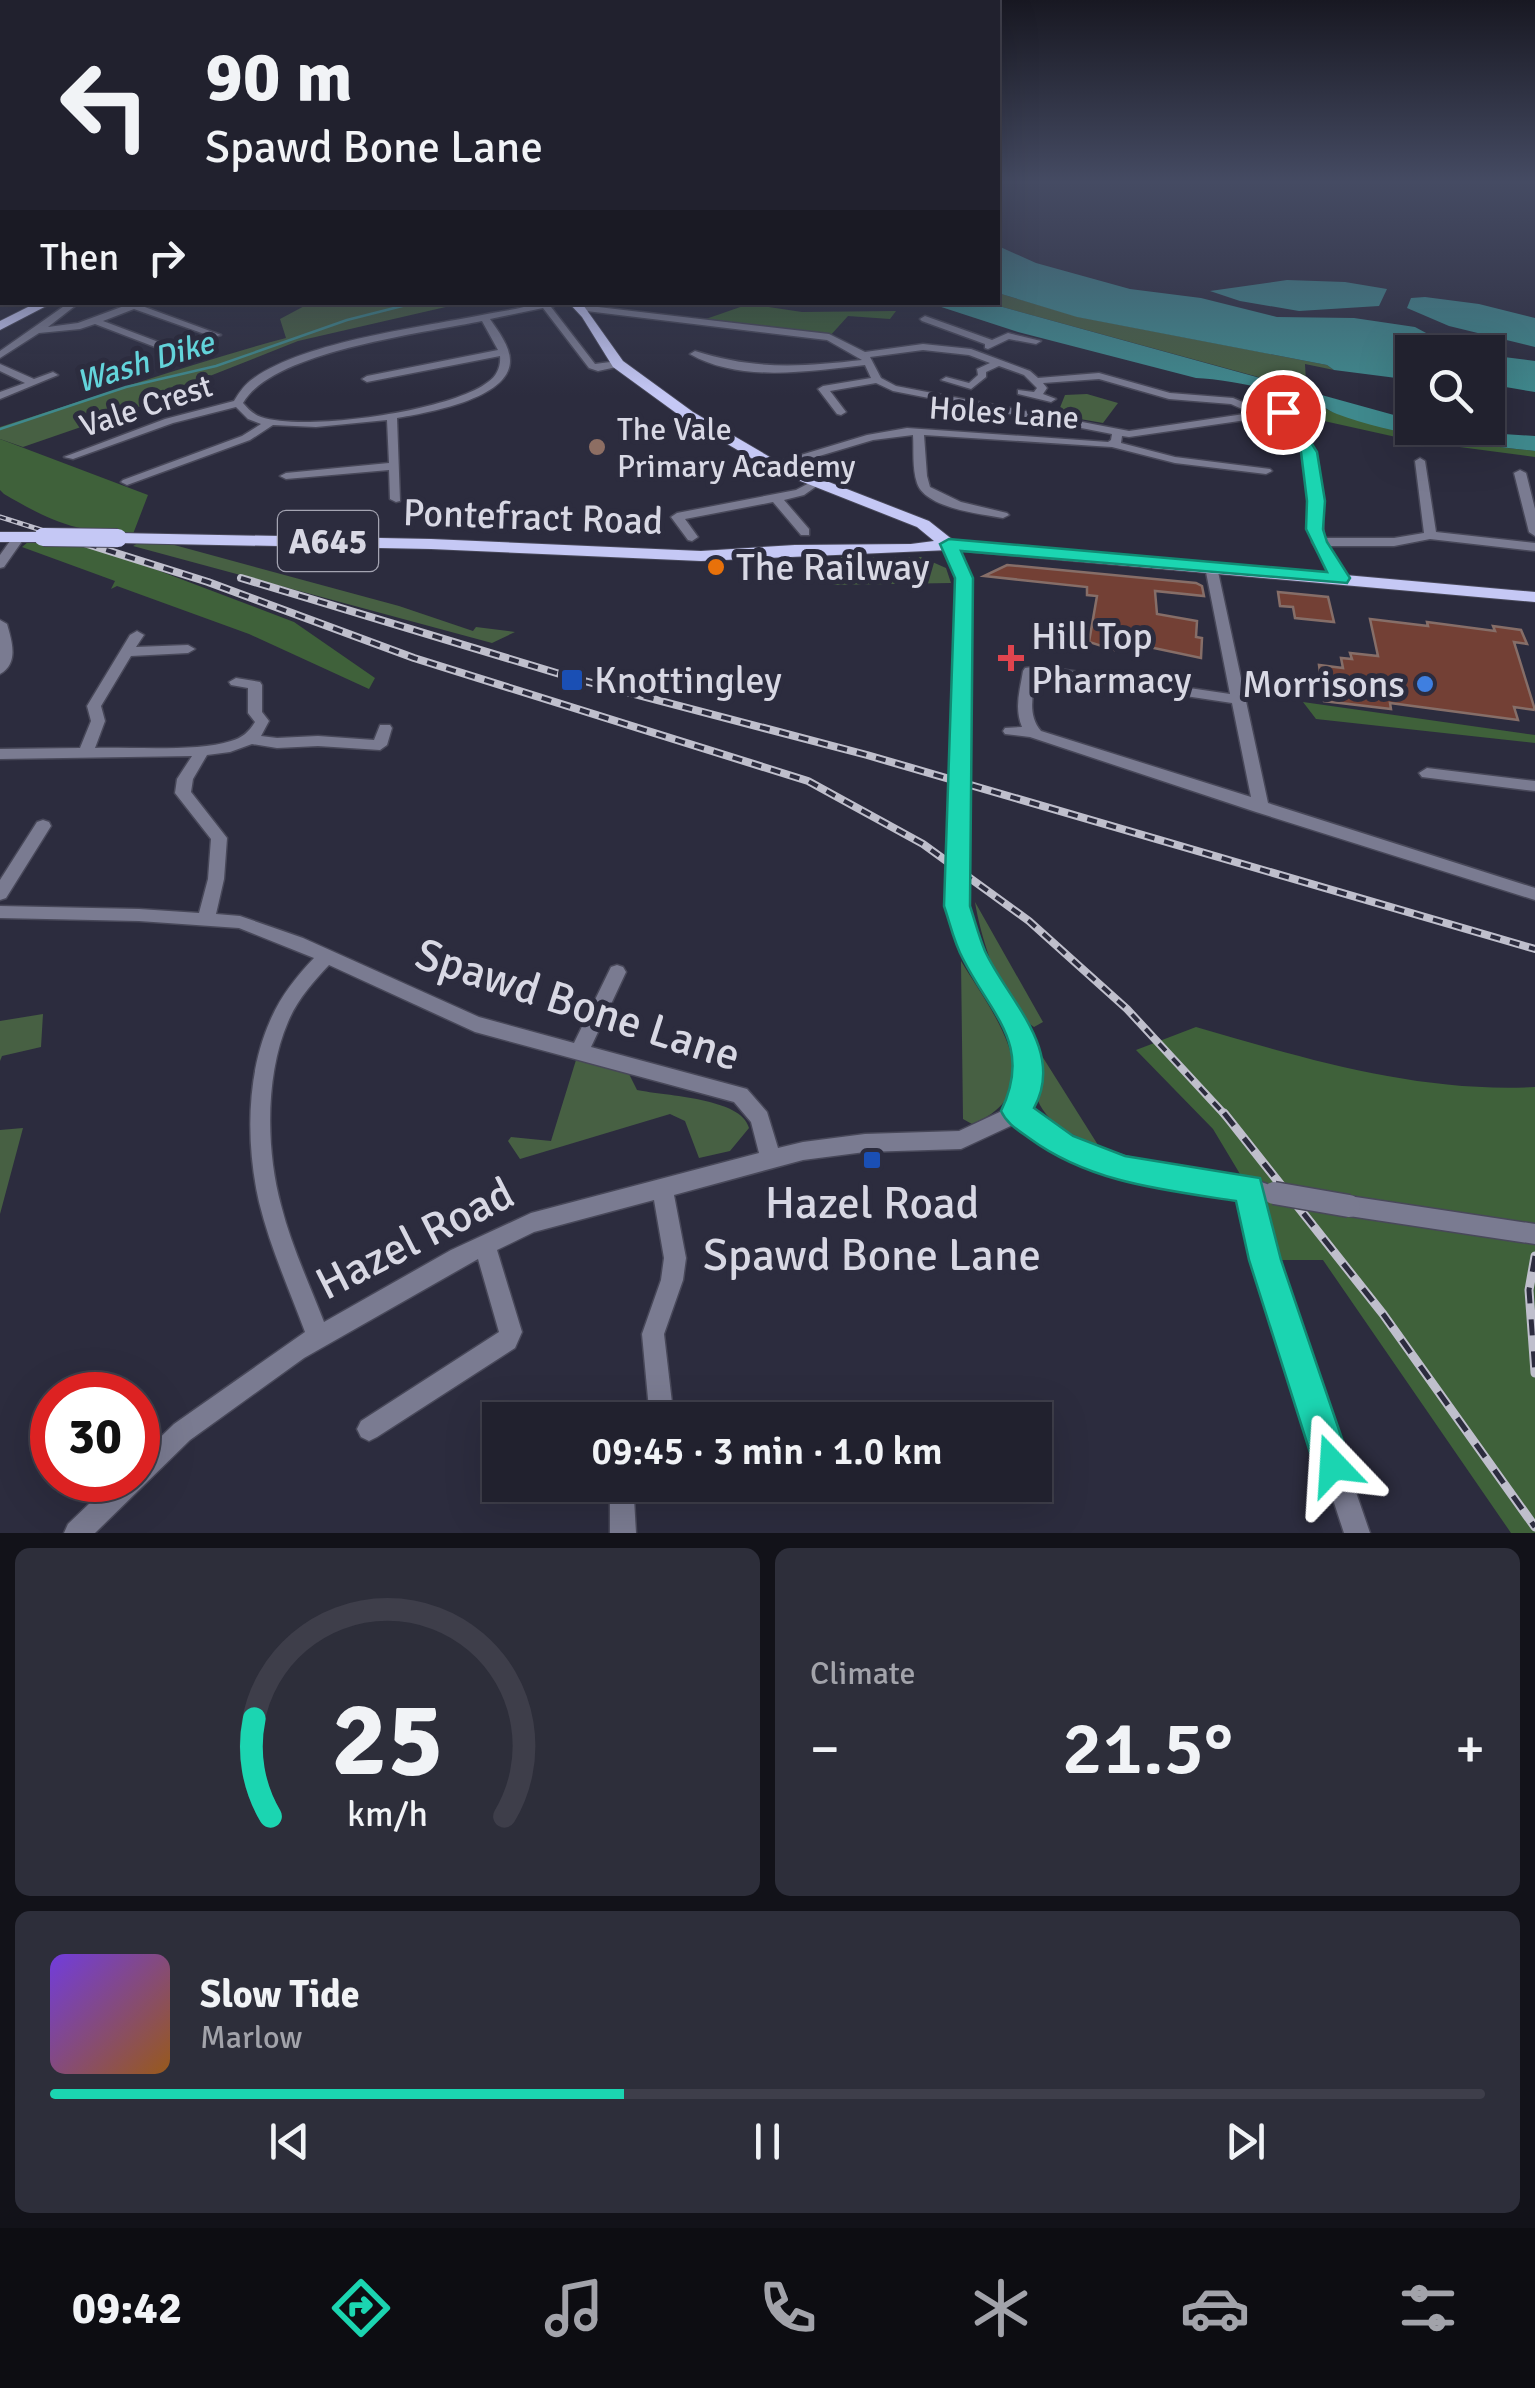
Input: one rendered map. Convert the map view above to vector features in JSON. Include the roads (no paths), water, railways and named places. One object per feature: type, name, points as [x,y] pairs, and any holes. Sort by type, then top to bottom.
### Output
[{"type":"main road","points":[[0,318],[28,305]]},
{"type":"main road","points":[[0,326],[42,305]]},
{"type":"main road","points":[[581,309],[618,364],[688,415],[776,466],[923,524],[949,544]]},
{"type":"main road","name":"Pontefract Road","points":[[0,537],[430,544],[670,555],[904,550],[949,544]]},
{"type":"main road","name":"A645","points":[[949,544],[1535,596]]},
{"type":"street","points":[[0,355],[72,305]]},
{"type":"street","points":[[37,331],[63,330],[136,305]]},
{"type":"street","points":[[142,305],[216,334]]},
{"type":"street","points":[[484,318],[504,352],[505,368],[479,394],[392,415],[336,423],[271,422],[249,416],[238,404],[241,394],[262,378],[328,351],[541,305]]},
{"type":"street","points":[[546,305],[592,366],[618,364]]},
{"type":"street","points":[[581,309],[829,337],[866,358],[877,380]]},
{"type":"street","points":[[96,321],[166,348]]},
{"type":"street","points":[[922,347],[920,332],[930,321],[993,344]]},
{"type":"street","points":[[975,353],[1008,336],[1036,341]]},
{"type":"street","points":[[695,354],[725,364],[769,368],[866,358],[922,347],[975,353],[1026,374],[1042,388],[1036,396]]},
{"type":"street","points":[[367,379],[504,352]]},
{"type":"street","points":[[947,378],[971,386],[983,375],[980,372],[984,368],[995,364]]},
{"type":"street","points":[[0,367],[34,383]]},
{"type":"street","points":[[0,396],[53,375]]},
{"type":"street","points":[[1037,382],[1098,376],[1169,396],[1234,401],[1263,414]]},
{"type":"street","points":[[841,412],[823,389],[877,380],[893,388],[1115,438],[1196,463],[1266,471]]},
{"type":"street","points":[[1022,392],[1051,400]]},
{"type":"street","name":"Vale Crest","points":[[68,457],[168,422],[238,404]]},
{"type":"street","name":"Holes Lane","points":[[776,466],[899,432],[1115,438],[1283,412],[1314,466],[1318,542]]},
{"type":"street","points":[[392,415],[396,499]]},
{"type":"street","points":[[127,482],[230,444],[271,422]]},
{"type":"street","points":[[918,432],[926,491],[955,504],[1004,515]]},
{"type":"street","points":[[1420,461],[1430,535]]},
{"type":"street","points":[[1194,480],[1196,463]]},
{"type":"street","points":[[286,476],[395,466]]},
{"type":"street","points":[[1520,473],[1535,532]]},
{"type":"street","points":[[692,536],[677,517],[800,493],[815,484]]},
{"type":"street","points":[[776,498],[805,532]]},
{"type":"street","points":[[1318,542],[1394,542],[1430,535],[1535,547]]},
{"type":"street","points":[[0,564],[18,537]]},
{"type":"street","points":[[1318,542],[1340,578]]},
{"type":"street","points":[[949,544],[964,578],[957,900],[973,954],[1016,1024],[1029,1061],[1026,1094],[1016,1111],[1063,1145],[1125,1170],[1524,1232]]},
{"type":"street","points":[[1210,568],[1261,808]]},
{"type":"street","points":[[0,624],[8,648],[0,670]]},
{"type":"street","points":[[87,750],[98,721],[94,706],[136,636]]},
{"type":"street","points":[[127,652],[188,649]]},
{"type":"street","points":[[1034,733],[1025,716],[1030,671],[1047,670],[1237,699]]},
{"type":"street","points":[[236,682],[255,685],[255,713],[262,721],[252,739]]},
{"type":"street","points":[[0,754],[202,751],[252,739],[277,744],[318,740],[380,744],[385,728]]},
{"type":"street","points":[[1010,731],[1034,733],[1535,894]]},
{"type":"street","points":[[202,751],[185,780],[183,794],[220,838],[216,879],[206,918]]},
{"type":"street","points":[[1427,773],[1535,786]]},
{"type":"street","points":[[0,894],[43,826]]},
{"type":"street","name":"Spawd Bone Lane","points":[[0,912],[206,918],[264,929],[458,1018],[740,1095],[760,1118],[771,1159]]},
{"type":"street","points":[[318,1336],[279,1231],[262,1162],[264,1098],[275,1030],[308,976],[326,957]]},
{"type":"street","points":[[579,1053],[617,972]]},
{"type":"street","name":"Hazel Road","points":[[160,1454],[197,1420],[318,1336],[531,1224],[771,1159],[854,1144],[960,1140],[988,1130],[1016,1111]]},
{"type":"street","points":[[660,1402],[654,1334],[672,1280],[675,1250],[662,1187]]},
{"type":"street","points":[[1249,1188],[1265,1260],[1357,1533]]},
{"type":"street","points":[[369,1429],[508,1340],[512,1332],[485,1245]]},
{"type":"street","points":[[77,1533],[109,1502]]},
{"type":"street","points":[[622,1502],[623,1533]]},
{"type":"waterway","name":"Wash Dike","points":[[0,429],[126,387],[216,366],[347,320],[406,305]]},
{"type":"waterway","points":[[1344,328],[1372,328],[1395,335]]},
{"type":"railway","points":[[0,517],[57,535]]},
{"type":"railway","points":[[49,532],[208,582],[414,658],[808,781],[923,844],[1029,921],[1127,1009],[1226,1116]]},
{"type":"railway","points":[[241,578],[573,678],[867,755],[1535,949]]},
{"type":"railway","points":[[1224,1113],[1383,1314],[1535,1527]]},
{"type":"railway","points":[[1535,1256],[1529,1290],[1535,1373]]},
{"type":"place","name":"The Vale Primary Academy","points":[[597,447]]},
{"type":"place","name":"The Railway","points":[[716,567]]},
{"type":"place","name":"Hill Top Pharmacy","points":[[1011,658]]},
{"type":"place","name":"Knottingley","points":[[572,680]]},
{"type":"place","name":"Morrisons","points":[[1425,684]]},
{"type":"place","name":"Hazel Road Spawd Bone Lane","points":[[872,1160]]}]
